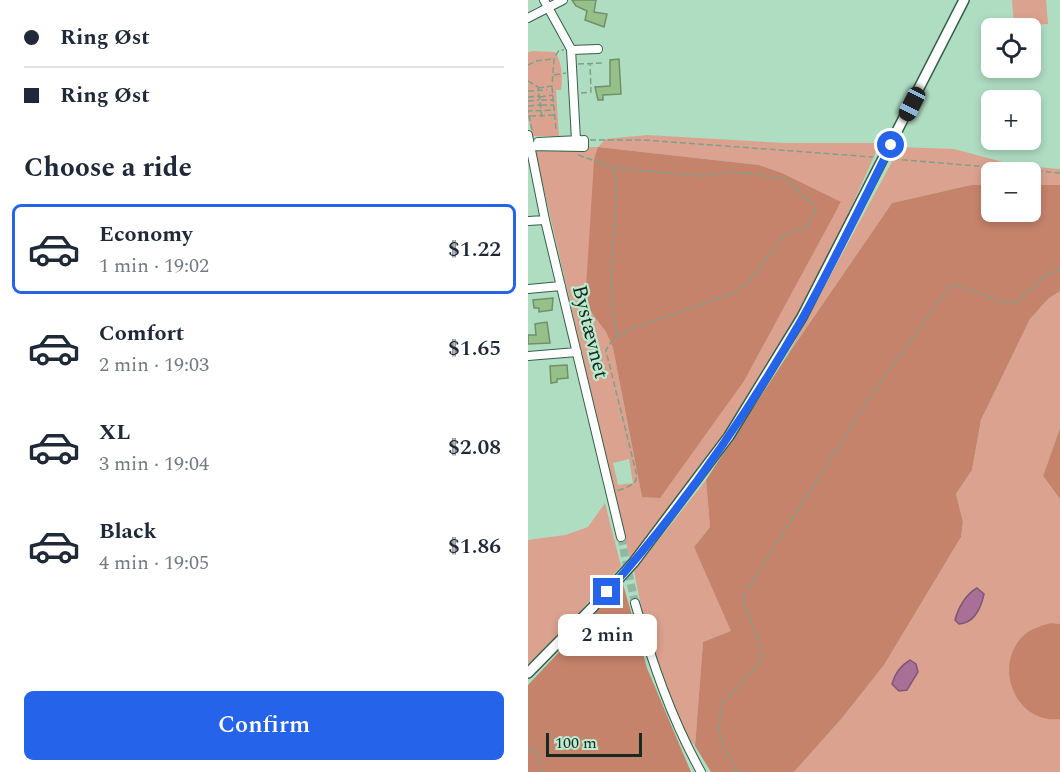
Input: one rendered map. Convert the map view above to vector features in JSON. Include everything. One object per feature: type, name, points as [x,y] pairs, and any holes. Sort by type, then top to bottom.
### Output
[{"type":"main road","points":[[528,673],[634,562],[729,436],[802,317],[964,0]]},
{"type":"street","points":[[528,18],[546,4],[562,0]]},
{"type":"street","points":[[530,139],[584,147],[574,93],[571,50],[546,4]]},
{"type":"street","points":[[571,50],[598,49]]},
{"type":"street","name":"Bystævnet","points":[[530,139],[530,156],[621,537]]},
{"type":"street","points":[[528,221],[545,220]]},
{"type":"street","points":[[528,289],[561,286]]},
{"type":"street","points":[[528,356],[577,352]]},
{"type":"street","points":[[635,603],[652,664],[682,737],[701,772]]},
{"type":"path","points":[[556,130],[552,86],[554,59],[559,50],[571,50]]},
{"type":"path","points":[[528,65],[536,61],[554,59]]},
{"type":"path","points":[[574,93],[591,92],[590,63]]},
{"type":"path","points":[[573,64],[604,63]]},
{"type":"path","points":[[554,75],[573,73]]},
{"type":"path","points":[[528,81],[539,89],[547,90]]},
{"type":"path","points":[[528,92],[552,86]]},
{"type":"path","points":[[539,89],[542,117]]},
{"type":"path","points":[[528,101],[554,95]]},
{"type":"path","points":[[528,97],[554,100]]},
{"type":"path","points":[[528,106],[554,105]]},
{"type":"path","points":[[530,139],[528,111],[555,110]]},
{"type":"path","points":[[529,116],[555,115]]},
{"type":"path","points":[[583,140],[644,140],[873,158]]},
{"type":"path","points":[[578,155],[615,168],[702,176],[729,172],[747,173],[783,178],[789,181],[815,210],[806,229],[793,231],[784,236],[751,279],[736,292],[641,324],[617,337],[607,347],[607,355],[637,476],[633,485],[610,493]]},
{"type":"path","points":[[893,159],[1060,173]]},
{"type":"path","points":[[615,168],[617,191],[612,257],[612,307],[616,320],[617,337]]},
{"type":"path","points":[[737,772],[721,741],[719,730],[721,705],[763,658],[744,604],[745,593],[870,398],[949,287],[957,285],[1004,302],[1016,303],[1042,278],[1060,268]]},
{"type":"path","points":[[528,750],[531,748],[537,752],[541,772]]},
{"type":"shaded area","points":[[1012,0],[1046,0],[1048,24],[1041,24],[1041,18],[1013,18]]},
{"type":"shaded area","points":[[528,52],[555,52],[559,60],[562,85],[561,90],[556,90],[559,136],[532,136],[528,117]]},
{"type":"shaded area","points":[[647,135],[784,143],[880,143],[826,264],[799,316],[727,434],[671,510],[630,559],[534,147],[598,147],[606,139]],"holes":[[[598,147],[759,165],[782,173],[841,203],[642,497],[613,348],[606,332],[585,304]],[[629,459],[633,483],[618,485],[613,463]]]},
{"type":"shaded area","points":[[598,147],[759,165],[782,173],[841,202],[744,381],[660,498],[642,497],[613,348],[606,332],[585,304],[594,160]]},
{"type":"shaded area","points":[[900,147],[954,149],[1003,162],[981,162],[981,185],[971,185],[892,203],[787,356]]},
{"type":"shaded area","points":[[1041,167],[1060,169],[1060,185],[1041,185]]},
{"type":"shaded area","points":[[971,185],[981,185],[981,222],[1041,222],[1041,185],[1060,185],[1060,291],[1048,299],[1030,319],[981,420],[972,470],[956,494],[963,522],[961,537],[884,665],[842,718],[794,772],[711,772],[695,746],[703,642],[731,631],[694,547],[710,527],[706,480],[787,356],[892,203]]},
{"type":"shaded area","points":[[1060,291],[1060,428],[1043,476],[1060,499],[1060,772],[794,772],[842,718],[884,665],[961,537],[963,522],[956,494],[972,470],[981,420],[1030,319],[1048,299]]},
{"type":"shaded area","points":[[1060,428],[1060,499],[1043,476]]},
{"type":"shaded area","points":[[706,480],[710,527],[694,547],[732,631],[703,642],[695,746],[681,725],[659,669],[634,571]]},
{"type":"shaded area","points":[[605,503],[621,566],[558,636],[528,664],[528,540],[565,535],[588,527]]},
{"type":"shaded area","points":[[623,584],[647,668],[691,772],[528,772],[528,685]]},
{"type":"shaded area","points":[[977,588],[984,594],[979,609],[969,621],[959,624],[955,620],[960,606]]},
{"type":"shaded area","points":[[1051,623],[1060,624],[1060,719],[1045,718],[1031,713],[1021,703],[1010,678],[1010,664],[1014,650],[1022,637],[1032,630]]},
{"type":"shaded area","points":[[910,660],[916,664],[918,672],[907,690],[899,691],[892,684],[893,680],[901,667]]},
{"type":"building","points":[[572,0],[596,0],[594,12],[607,14],[604,27],[585,20],[587,11],[576,6]]},
{"type":"building","points":[[619,59],[621,94],[603,95],[603,100],[598,100],[595,87],[610,86],[610,60]]},
{"type":"building","points":[[553,298],[552,310],[539,312],[539,308],[534,308],[533,300]]},
{"type":"building","points":[[547,322],[550,343],[528,344],[528,335],[536,335],[535,324]]},
{"type":"building","points":[[567,365],[568,378],[557,379],[557,382],[551,383],[550,366]]},
{"type":"tunnel","points":[[621,537],[635,603]]},
{"type":"route","points":[[607,592],[634,562],[687,494],[729,436],[772,369],[802,317],[891,145]]}]
